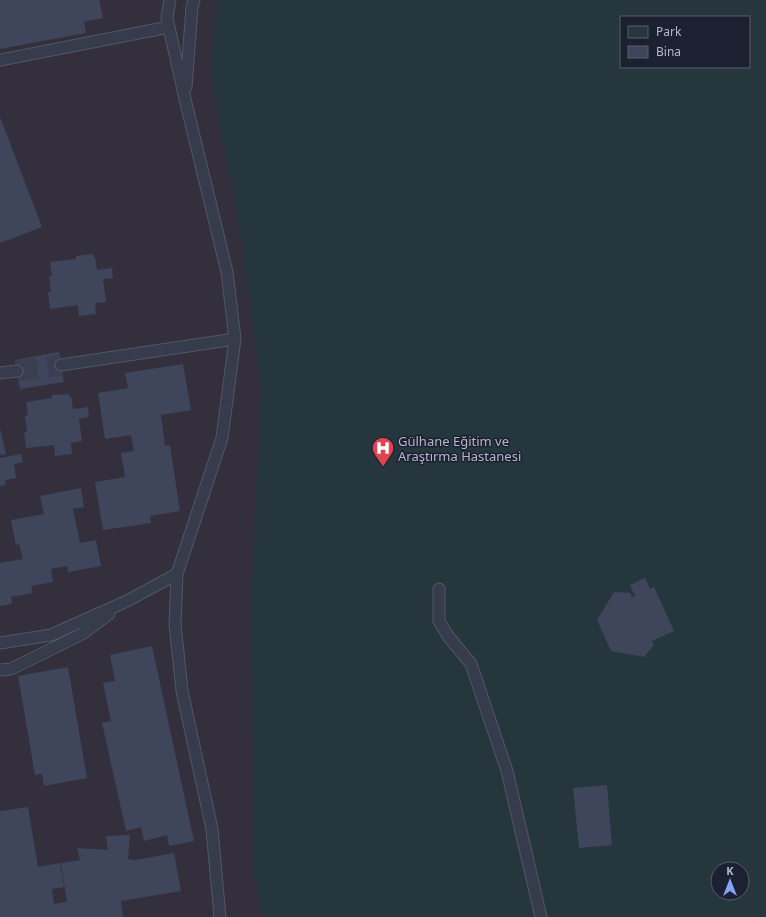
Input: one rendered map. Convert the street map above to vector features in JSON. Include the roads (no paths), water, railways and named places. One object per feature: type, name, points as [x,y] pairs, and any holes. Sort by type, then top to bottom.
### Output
[{"type":"lane","points":[[170,0],[167,17],[169,28],[227,272],[234,339],[222,438],[177,574],[175,624],[182,691],[212,829],[220,917]]},
{"type":"lane","points":[[185,99],[192,7],[194,0]]},
{"type":"lane","points":[[0,60],[169,28]]},
{"type":"lane","points":[[61,365],[234,339]]},
{"type":"lane","points":[[0,373],[17,371]]},
{"type":"lane","points":[[0,643],[52,635],[128,600],[177,574]]},
{"type":"lane","points":[[439,589],[439,621],[448,636],[471,664],[508,771],[541,917]]},
{"type":"lane","points":[[0,670],[11,669],[82,634],[128,600]]},
{"type":"tunnel","points":[[17,371],[61,365]]},
{"type":"place","name":"Gülhane Eğitim ve Araştırma Hastanesi","points":[[383,468]]}]
